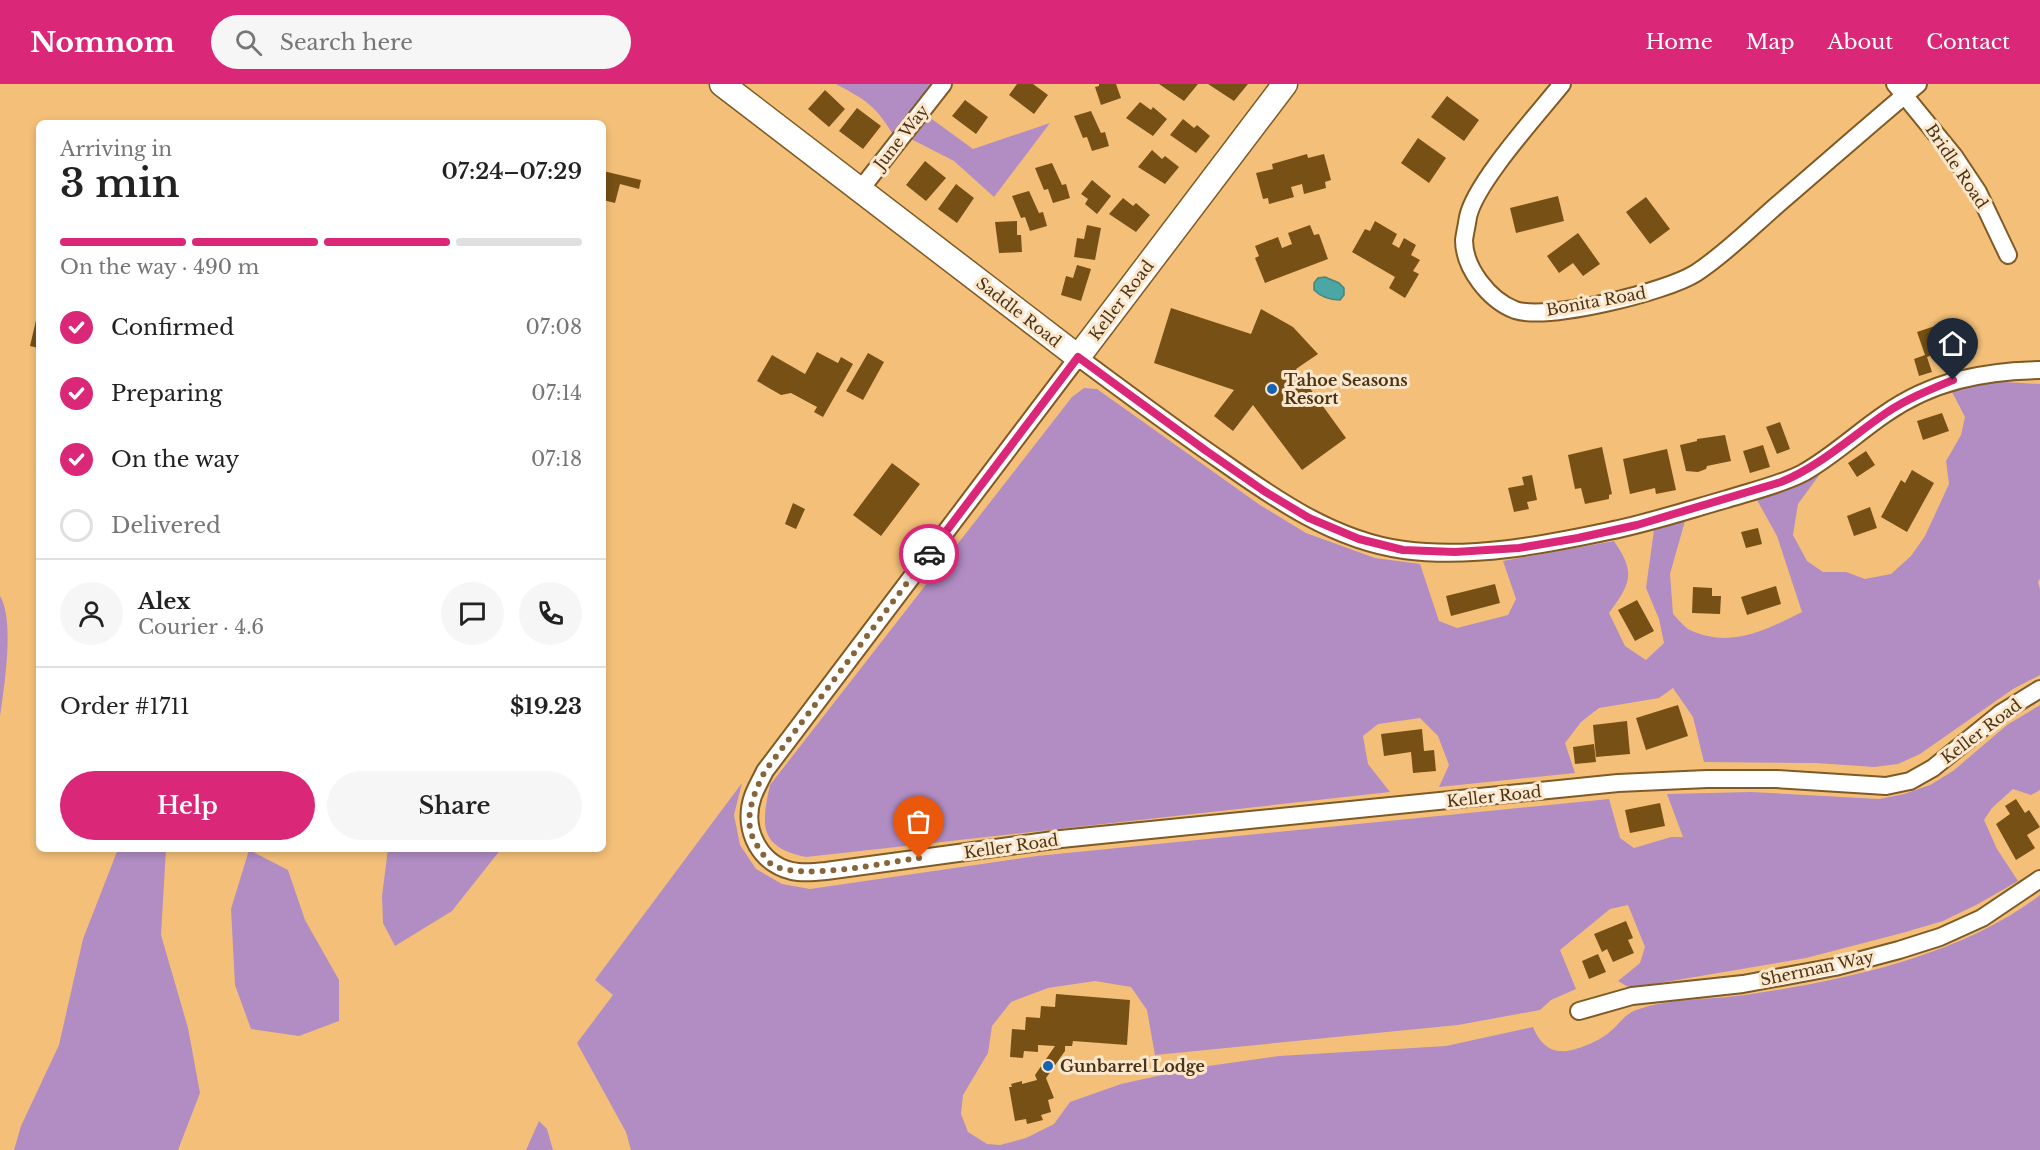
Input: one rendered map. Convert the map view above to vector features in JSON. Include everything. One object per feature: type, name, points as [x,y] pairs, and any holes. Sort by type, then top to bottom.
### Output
[{"type":"street","name":"Saddle Road","points":[[722,84],[1078,357],[1264,491],[1309,518],[1359,539],[1403,550],[1455,552],[1519,548],[1637,525],[1751,492],[1803,473],[1886,413],[1918,394],[1953,380],[1978,374],[2040,370]]},
{"type":"street","name":"June Way","points":[[860,190],[943,84]]},
{"type":"street","name":"Keller Road","points":[[1285,84],[765,771],[752,797],[749,827],[756,845],[771,863],[797,872],[826,871],[1061,839],[1617,783],[1776,779],[1886,786],[1910,781],[1933,768],[2001,713],[2040,689]]},
{"type":"street","name":"Bonita Road","points":[[1562,84],[1480,189],[1469,214],[1464,241],[1472,271],[1491,295],[1516,310],[1545,312],[1624,299],[1666,287],[1696,273],[1740,237],[1906,88]]},
{"type":"street","name":"Bridle Road","points":[[1906,88],[1978,192],[2008,255]]},
{"type":"street","name":"Sherman Way","points":[[1579,1011],[1632,996],[1743,984],[1835,967],[1899,950],[1940,937],[1982,918],[2040,879]]},
{"type":"shaded area","points":[[836,84],[936,84],[894,136],[882,117],[870,105]]},
{"type":"shaded area","points":[[929,117],[973,149],[1050,123],[994,197],[954,161],[911,139]]},
{"type":"shaded area","points":[[1987,381],[2040,384],[2040,579],[2038,582],[2040,589],[2040,675],[2013,689],[1920,754],[1898,764],[1874,767],[1816,763],[1704,762],[1693,717],[1673,688],[1659,698],[1599,708],[1581,722],[1565,743],[1575,773],[1439,787],[1449,765],[1438,736],[1420,718],[1378,724],[1363,736],[1368,764],[1390,792],[806,857],[779,847],[767,833],[765,812],[770,785],[1072,397],[1084,388],[1097,389],[1260,505],[1306,533],[1375,558],[1420,564],[1439,621],[1457,628],[1508,615],[1516,599],[1503,561],[1614,541],[1626,562],[1628,578],[1622,594],[1609,613],[1625,646],[1646,660],[1664,643],[1659,619],[1646,588],[1654,530],[1685,521],[1670,574],[1673,614],[1688,629],[1719,638],[1748,635],[1761,631],[1802,612],[1777,536],[1757,500],[1783,492],[1820,474],[1798,504],[1793,535],[1807,561],[1823,572],[1846,572],[1865,579],[1891,574],[1911,556],[1925,536],[1949,484],[1946,461],[1961,435],[1965,417],[1951,390]]},
{"type":"shaded area","points":[[0,596],[7,621],[8,637],[0,717]]},
{"type":"shaded area","points":[[2040,705],[2040,790],[2031,795],[2013,789],[1992,808],[1984,820],[1997,849],[2018,881],[1943,921],[1806,958],[1630,988],[1618,981],[1640,963],[1645,947],[1628,905],[1610,909],[1560,950],[1576,989],[1551,1000],[1540,1010],[1458,1025],[1155,1055],[1147,1010],[1131,987],[1095,981],[1048,988],[1011,1002],[992,1026],[988,1053],[963,1095],[961,1114],[968,1132],[987,1144],[1000,1145],[1026,1138],[1054,1124],[1070,1102],[1121,1084],[1194,1068],[1279,1056],[1446,1046],[1533,1027],[1542,1042],[1550,1048],[1561,1051],[1572,1050],[1591,1044],[1612,1030],[1628,1014],[1649,1006],[1782,989],[1899,963],[1938,950],[1974,934],[2009,916],[2040,895],[2040,1150],[631,1150],[626,1132],[577,1043],[613,995],[595,980],[742,783],[734,815],[740,845],[756,869],[782,884],[810,889],[1037,856],[1609,799],[1620,838],[1634,848],[1671,837],[1683,837],[1667,794],[1751,792],[1879,799],[1904,794],[1930,785],[1953,771],[2007,725]]},
{"type":"shaded area","points":[[117,852],[166,852],[161,935],[188,1028],[200,1093],[178,1150],[14,1150],[21,1126],[59,1045],[83,939]]},
{"type":"shaded area","points":[[248,852],[253,852],[288,870],[305,920],[339,980],[339,1021],[299,1036],[251,1029],[235,985],[231,909]]},
{"type":"shaded area","points":[[388,852],[499,852],[452,911],[395,946],[383,923],[382,896]]},
{"type":"shaded area","points":[[539,1121],[547,1129],[553,1150],[526,1150]]},
{"type":"water","points":[[1325,277],[1339,283],[1344,288],[1344,295],[1340,300],[1326,298],[1314,290],[1314,283],[1318,278]]},
{"type":"building","points":[[1017,84],[1033,84],[1048,95],[1034,114],[1009,95]]},
{"type":"building","points":[[1099,84],[1116,84],[1121,98],[1101,105],[1095,87]]},
{"type":"building","points":[[1159,84],[1198,84],[1184,101]]},
{"type":"building","points":[[1208,84],[1248,84],[1234,101]]},
{"type":"building","points":[[825,90],[845,109],[829,127],[808,109]]},
{"type":"building","points":[[1447,96],[1479,120],[1464,141],[1431,117]]},
{"type":"building","points":[[965,100],[988,117],[976,134],[952,116]]},
{"type":"building","points":[[1140,102],[1151,110],[1153,107],[1167,119],[1153,136],[1126,118]]},
{"type":"building","points":[[857,108],[881,126],[863,149],[839,131]]},
{"type":"building","points":[[1091,111],[1101,133],[1105,132],[1109,146],[1092,151],[1087,137],[1083,138],[1074,116]]},
{"type":"building","points":[[1183,119],[1194,128],[1197,125],[1210,136],[1196,153],[1170,135]]},
{"type":"building","points":[[1418,138],[1446,158],[1429,183],[1401,163]]},
{"type":"building","points":[[1152,150],[1162,159],[1165,156],[1179,167],[1165,184],[1138,167]]},
{"type":"building","points":[[1307,154],[1308,158],[1324,154],[1331,180],[1325,182],[1326,188],[1304,194],[1302,184],[1291,187],[1294,197],[1269,204],[1268,198],[1263,199],[1256,173],[1273,169],[1272,164]]},
{"type":"building","points":[[925,161],[946,178],[926,201],[906,185]]},
{"type":"building","points":[[1052,163],[1062,185],[1066,184],[1070,198],[1053,203],[1048,189],[1044,190],[1035,168]]},
{"type":"building","points":[[606,172],[641,180],[639,189],[620,184],[615,203],[606,201]]},
{"type":"building","points":[[1092,180],[1111,196],[1097,214],[1085,204],[1088,199],[1081,194]]},
{"type":"building","points":[[956,184],[974,198],[957,223],[938,209]]},
{"type":"building","points":[[1029,191],[1039,213],[1043,212],[1047,226],[1030,231],[1025,217],[1021,218],[1012,196]]},
{"type":"building","points":[[1558,196],[1564,221],[1516,233],[1510,208]]},
{"type":"building","points":[[1646,197],[1670,229],[1650,244],[1626,212]]},
{"type":"building","points":[[1123,198],[1133,206],[1136,203],[1150,215],[1136,232],[1109,214]]},
{"type":"building","points":[[1017,221],[1017,235],[1021,235],[1022,252],[999,253],[995,222]]},
{"type":"building","points":[[1375,221],[1397,234],[1392,244],[1399,248],[1404,238],[1416,245],[1411,255],[1420,260],[1413,271],[1419,274],[1405,298],[1389,288],[1395,277],[1352,252],[1365,229],[1370,231]]},
{"type":"building","points":[[1087,225],[1101,228],[1095,260],[1074,257],[1077,238],[1084,239]]},
{"type":"building","points":[[1310,225],[1314,235],[1319,234],[1328,259],[1265,283],[1255,258],[1259,256],[1255,246],[1278,237],[1282,248],[1292,244],[1288,233]]},
{"type":"building","points":[[1578,233],[1600,264],[1583,276],[1573,263],[1559,273],[1547,256]]},
{"type":"building","points":[[1077,265],[1091,269],[1081,301],[1061,295],[1066,276],[1073,278]]},
{"type":"building","name":"Tahoe Seasons Resort","points":[[1171,308],[1251,334],[1261,309],[1293,327],[1318,354],[1296,369],[1346,438],[1302,470],[1253,405],[1233,431],[1214,416],[1234,390],[1154,363]]},
{"type":"building","points":[[36,320],[36,347],[30,346]]},
{"type":"building","points":[[1935,326],[1943,351],[1927,357],[1932,372],[1919,376],[1914,359],[1925,355],[1917,332]]},
{"type":"building","points":[[817,352],[838,363],[841,357],[853,364],[823,417],[814,412],[817,407],[791,393],[781,395],[757,381],[772,355],[805,374]]},
{"type":"building","points":[[868,353],[884,362],[863,400],[846,391]]},
{"type":"building","points":[[1942,413],[1949,431],[1923,440],[1917,421]]},
{"type":"building","points":[[1780,422],[1790,449],[1777,454],[1766,427]]},
{"type":"building","points":[[1725,435],[1731,461],[1707,466],[1706,469],[1698,472],[1686,471],[1680,445],[1697,441],[1697,439]]},
{"type":"building","points":[[1763,445],[1770,467],[1750,473],[1743,451]]},
{"type":"building","points":[[1602,447],[1612,494],[1609,495],[1609,499],[1585,504],[1581,488],[1575,489],[1568,455]]},
{"type":"building","points":[[1667,449],[1676,490],[1656,494],[1655,488],[1630,494],[1623,459]]},
{"type":"building","points":[[1866,451],[1875,465],[1857,477],[1848,463]]},
{"type":"building","points":[[892,463],[920,484],[881,536],[853,515]]},
{"type":"building","points":[[1912,470],[1934,483],[1907,532],[1881,517],[1901,480],[1905,483]]},
{"type":"building","points":[[1532,475],[1537,500],[1527,502],[1529,509],[1514,512],[1508,488],[1524,485],[1522,477]]},
{"type":"building","points":[[793,503],[805,509],[796,529],[785,524]]},
{"type":"building","points":[[1870,507],[1877,528],[1854,536],[1847,516]]},
{"type":"building","points":[[1758,528],[1762,544],[1746,548],[1741,532]]},
{"type":"building","points":[[1495,584],[1500,603],[1451,616],[1446,596]]},
{"type":"building","points":[[1776,586],[1781,604],[1747,615],[1741,597]]},
{"type":"building","points":[[1693,587],[1712,588],[1712,596],[1721,596],[1720,614],[1692,613]]},
{"type":"building","points":[[1637,600],[1654,631],[1635,641],[1618,610]]},
{"type":"building","points":[[1678,705],[1688,736],[1646,750],[1636,718]]},
{"type":"building","points":[[1627,721],[1630,754],[1596,757],[1593,725]]},
{"type":"building","points":[[1422,729],[1424,751],[1434,750],[1436,771],[1413,773],[1411,752],[1384,756],[1381,734]]},
{"type":"building","points":[[1594,744],[1596,762],[1575,764],[1573,747]]},
{"type":"building","points":[[2016,799],[2025,813],[2029,810],[2040,827],[2027,835],[2035,848],[2016,860],[1996,824],[2010,814],[2005,806]]},
{"type":"building","points":[[1660,803],[1665,826],[1630,833],[1625,810]]},
{"type":"building","points":[[1626,921],[1633,938],[1628,940],[1634,953],[1613,962],[1607,949],[1602,952],[1594,934]]},
{"type":"building","points":[[1598,954],[1606,972],[1589,979],[1582,961]]},
{"type":"building","name":"Gunbarrel Lodge","points":[[1056,994],[1130,1000],[1127,1045],[1073,1041],[1072,1046],[1065,1046],[1065,1051],[1046,1078],[1054,1098],[1048,1100],[1051,1112],[1041,1115],[1043,1120],[1027,1124],[1026,1119],[1015,1121],[1009,1087],[1012,1087],[1011,1084],[1022,1081],[1022,1084],[1037,1080],[1035,1075],[1055,1046],[1038,1045],[1038,1052],[1024,1051],[1023,1058],[1010,1057],[1012,1029],[1025,1030],[1026,1017],[1040,1018],[1041,1006],[1055,1007]]},
{"type":"way so far","points":[[919,858],[826,871],[797,872],[771,863],[756,845],[749,827],[752,797],[765,771],[929,554]]},
{"type":"place","name":"Tahoe Seasons Resort","points":[[1272,389]]},
{"type":"place","name":"Gunbarrel Lodge","points":[[1048,1066]]},
{"type":"route","points":[[929,554],[1078,357],[1205,450],[1264,491],[1309,518],[1359,539],[1403,550],[1455,552],[1519,548],[1578,538],[1637,525],[1781,482],[1803,473],[1886,413],[1918,394],[1953,380]]}]
